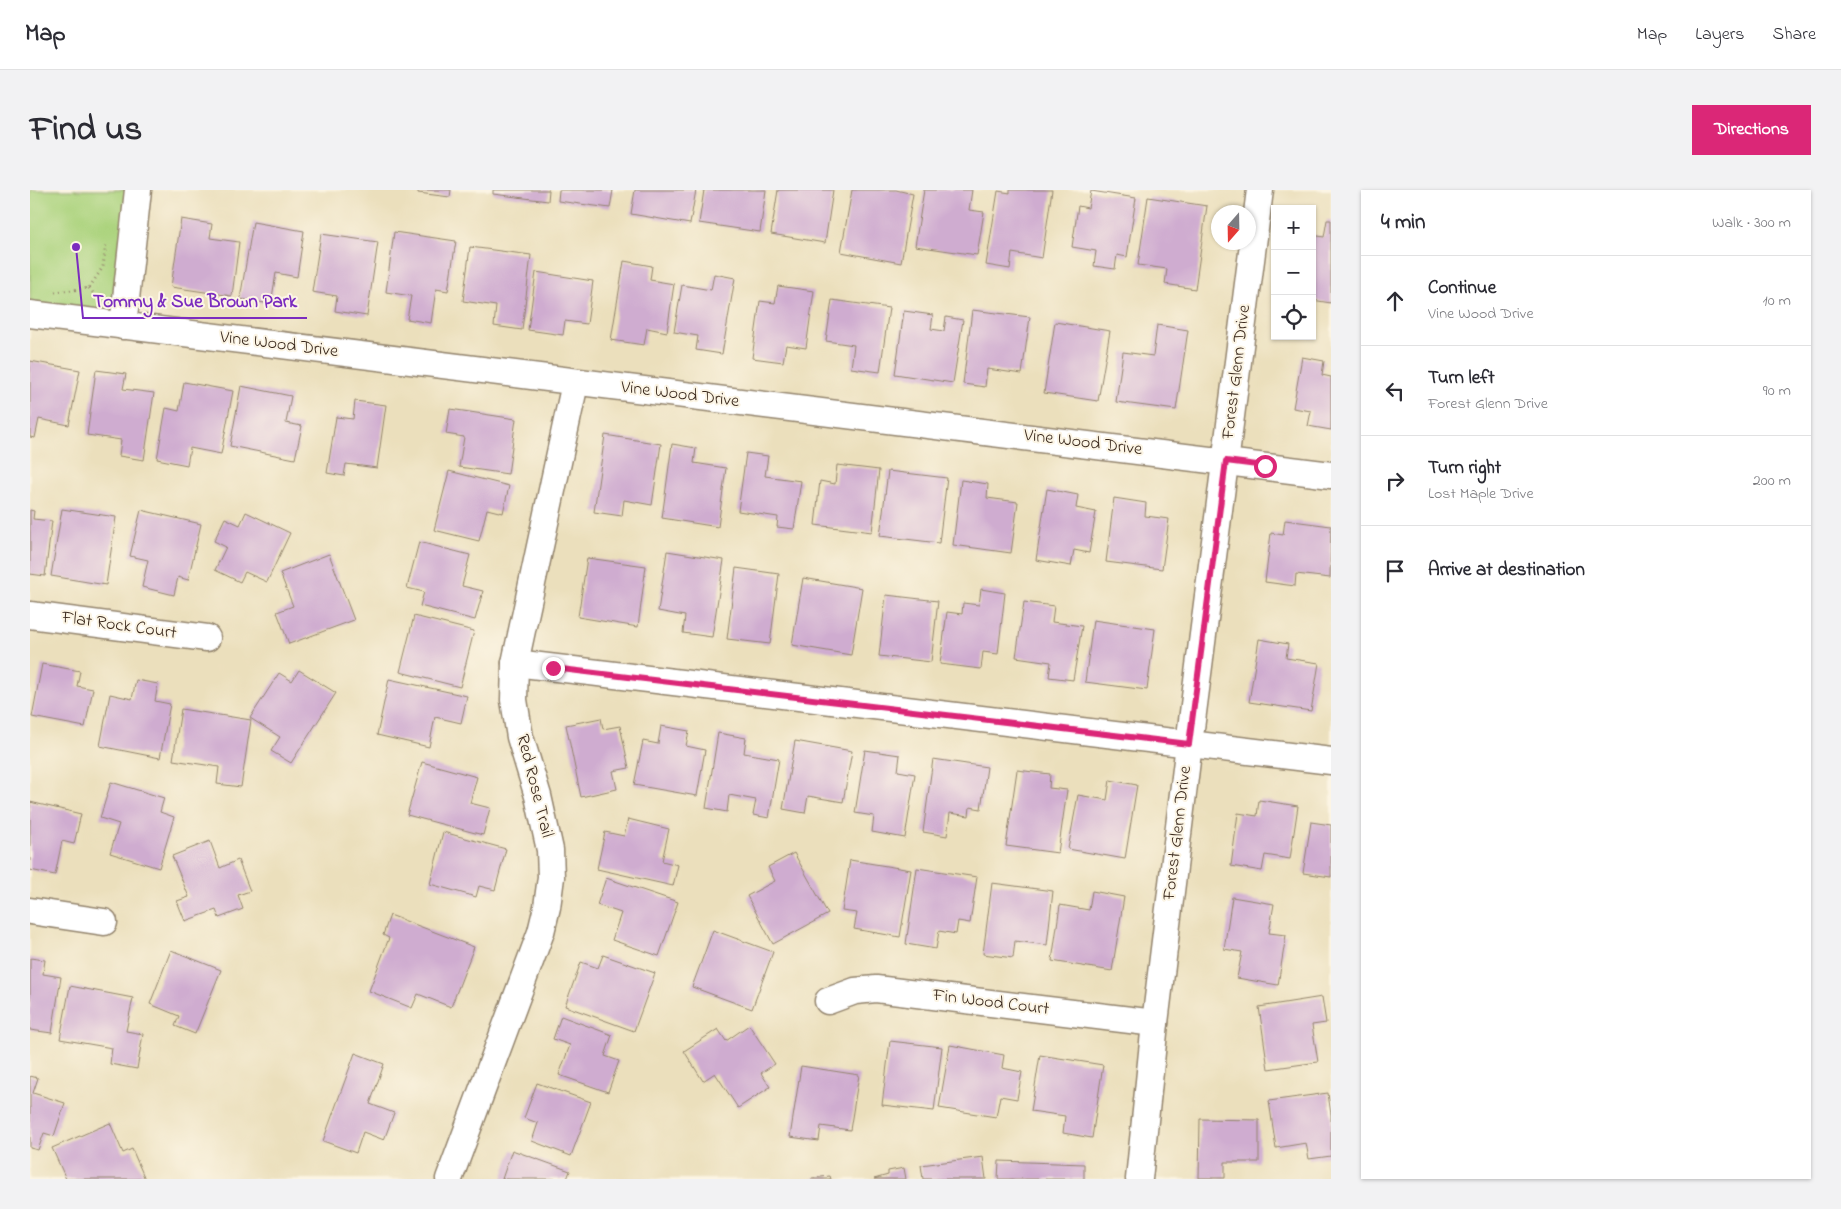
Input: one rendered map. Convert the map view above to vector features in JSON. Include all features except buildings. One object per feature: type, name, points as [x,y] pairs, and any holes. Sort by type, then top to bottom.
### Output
[{"type":"street","points":[[123,326],[138,190]]},
{"type":"street","name":"Forest Glenn Drive","points":[[1140,1179],[1155,1023],[1260,190]]},
{"type":"street","name":"Vine Wood Drive","points":[[30,314],[575,383],[1331,475]]},
{"type":"street","name":"Red Rose Trail","points":[[449,1179],[541,932],[547,907],[551,877],[550,850],[538,796],[520,737],[514,700],[514,663],[575,383]]},
{"type":"street","name":"Flat Rock Court","points":[[30,614],[207,638]]},
{"type":"street","points":[[514,663],[1331,761]]},
{"type":"street","points":[[30,912],[104,922]]},
{"type":"street","name":"Fin Wood Court","points":[[828,1001],[855,991],[876,989],[1155,1023]]},
{"type":"path","points":[[47,291],[55,292],[89,288],[103,267],[107,238]]},
{"type":"green space","points":[[30,190],[129,190],[113,314],[30,305]]},
{"type":"place","name":"Tommy & Sue Brown Park","points":[[76,247]]},
{"type":"route","points":[[553,668],[1189,744],[1226,461],[1265,466]]}]
